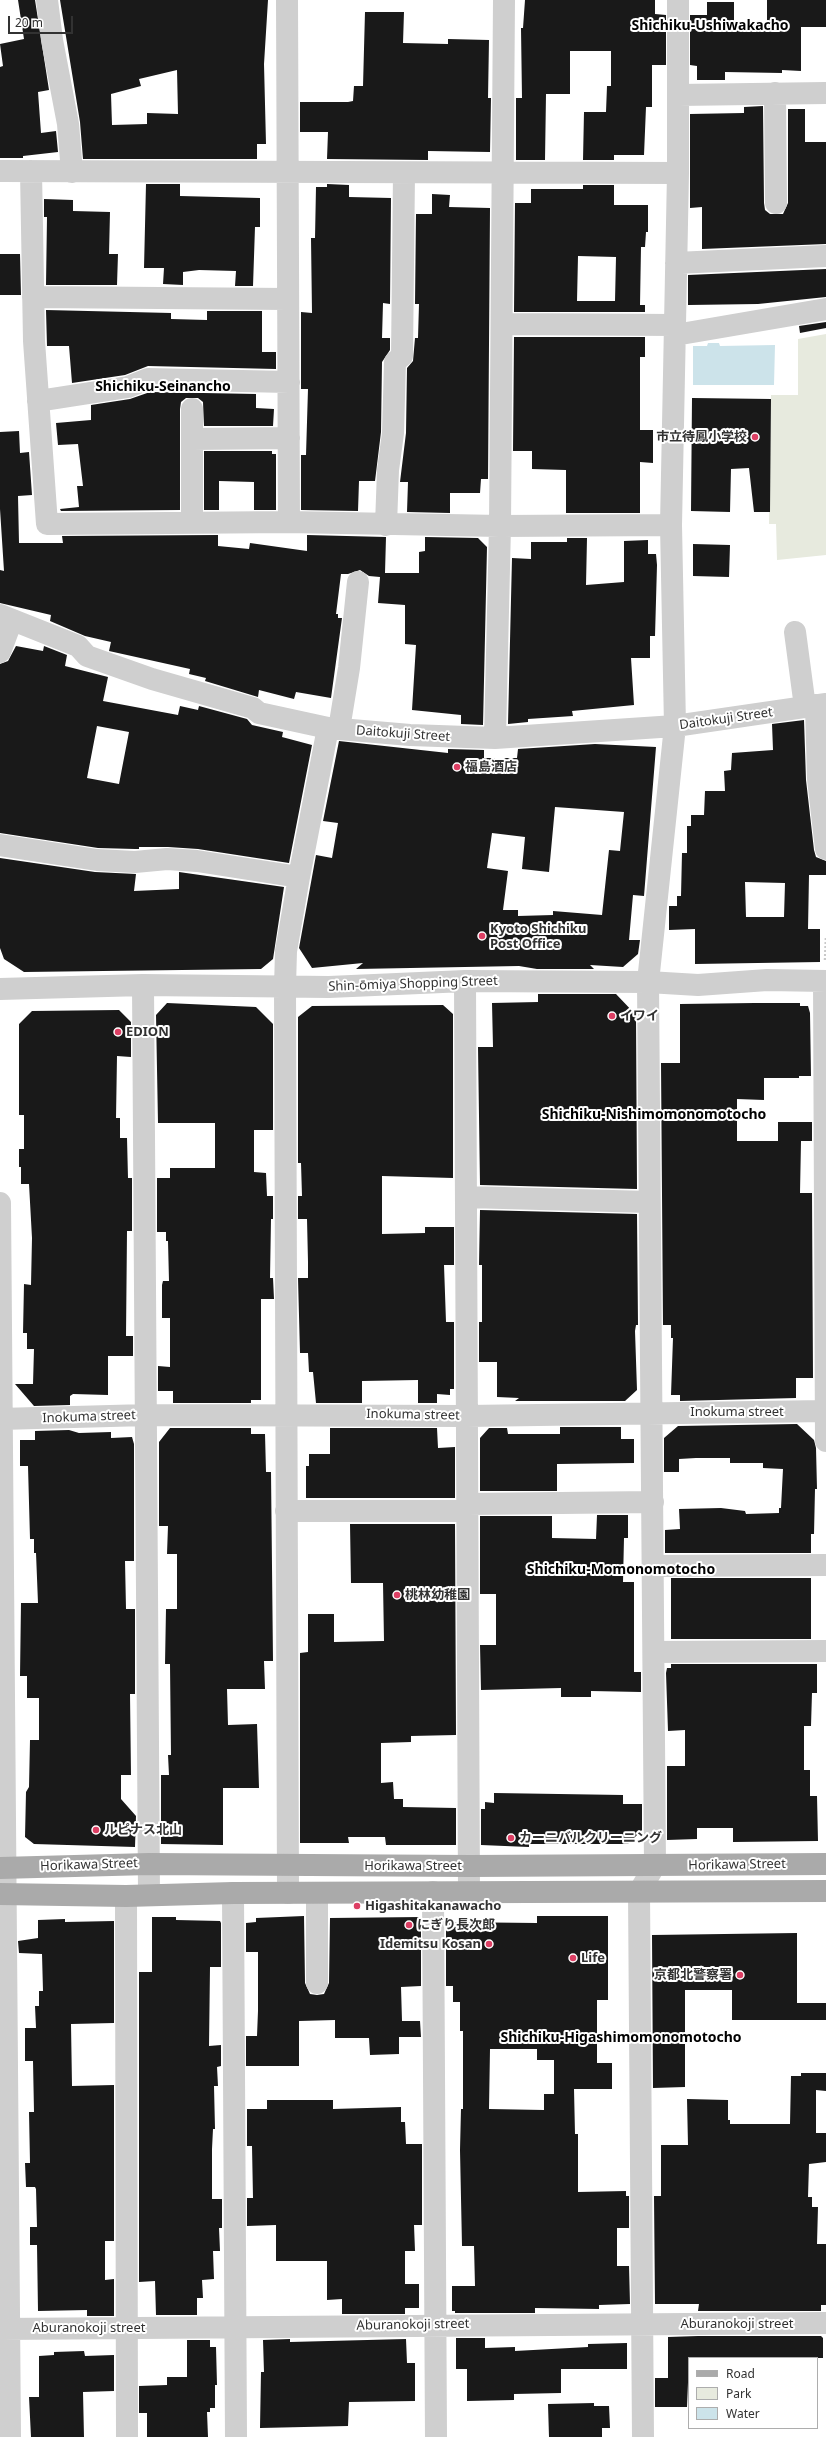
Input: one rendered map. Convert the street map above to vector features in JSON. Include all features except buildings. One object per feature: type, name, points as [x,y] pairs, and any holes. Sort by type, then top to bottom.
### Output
[{"type":"main road","name":"Horikawa Street","points":[[3,1868],[149,1864],[470,1866],[826,1864]]},
{"type":"main road","name":"Horikawa Street","points":[[3,1894],[149,1896],[233,1893],[826,1891]]},
{"type":"street","points":[[47,0],[52,40],[66,118],[72,172]]},
{"type":"street","points":[[287,0],[289,522]]},
{"type":"street","points":[[495,738],[500,526],[504,0]]},
{"type":"street","points":[[642,2437],[639,1892],[655,1865],[648,982],[675,726],[671,525],[678,173],[678,0]]},
{"type":"street","points":[[775,93],[776,203]]},
{"type":"street","points":[[678,95],[826,93]]},
{"type":"street","points":[[0,171],[678,173]]},
{"type":"street","points":[[32,171],[33,297],[38,401],[47,524],[289,522],[500,526],[671,525]]},
{"type":"street","points":[[386,525],[388,470],[393,433],[395,362],[402,356],[404,173]]},
{"type":"street","points":[[676,263],[826,256]]},
{"type":"street","points":[[33,297],[288,299]]},
{"type":"street","points":[[502,324],[675,330],[826,309]]},
{"type":"street","points":[[38,401],[128,387],[148,379],[289,382]]},
{"type":"street","points":[[192,409],[192,523]]},
{"type":"street","points":[[192,438],[289,438]]},
{"type":"street","points":[[288,1893],[286,950],[298,877],[349,668],[358,582]]},
{"type":"street","points":[[0,652],[6,618]]},
{"type":"street","name":"Daitokuji Street","points":[[6,618],[78,646],[87,656],[152,679],[253,708],[259,713],[333,729],[417,736],[495,738],[675,726],[816,705]]},
{"type":"street","points":[[795,632],[816,705],[818,779],[826,848]]},
{"type":"street","points":[[0,845],[97,860],[135,862],[167,858],[197,861],[298,877]]},
{"type":"street","name":"Shin-ōmiya Shopping Street","points":[[0,989],[143,985],[285,987],[465,981],[648,982],[698,985],[767,980],[825,981]]},
{"type":"street","points":[[465,981],[469,1892]]},
{"type":"street","points":[[825,981],[826,1441]]},
{"type":"street","points":[[143,985],[149,1896]]},
{"type":"street","points":[[467,1197],[649,1202]]},
{"type":"street","points":[[0,1203],[5,2329],[10,2437]]},
{"type":"street","name":"Inokuma street","points":[[1,1419],[147,1415],[286,1414],[467,1416],[826,1411]]},
{"type":"street","points":[[286,1511],[468,1508],[653,1502]]},
{"type":"street","points":[[653,1566],[826,1565]]},
{"type":"street","points":[[654,1652],[826,1651]]},
{"type":"street","points":[[433,1892],[436,2437]]},
{"type":"street","points":[[233,1893],[236,2437]]},
{"type":"street","points":[[317,1893],[317,1983]]},
{"type":"street","points":[[126,1896],[127,2437]]},
{"type":"street","name":"Aburanokoji street","points":[[5,2329],[236,2328],[435,2324],[826,2323]]},
{"type":"green space","points":[[826,334],[826,555],[777,560],[776,524],[769,524],[771,395],[798,395],[798,339]]},
{"type":"water","points":[[708,343],[719,343],[720,346],[775,345],[774,385],[693,385],[693,346],[707,346]]},
{"type":"place","name":"市立待鳳小学校","points":[[755,437]]},
{"type":"place","name":"福島酒店","points":[[457,767]]},
{"type":"place","name":"Kyoto Shichiku Post Office","points":[[482,936]]},
{"type":"place","name":"イワイ","points":[[612,1016]]},
{"type":"place","name":"EDION","points":[[118,1032]]},
{"type":"place","name":"桃林幼稚園","points":[[397,1595]]},
{"type":"place","name":"ルピナス北山","points":[[96,1830]]},
{"type":"place","name":"カーニバルクリーニング","points":[[511,1838]]},
{"type":"place","name":"Higashitakanawacho","points":[[357,1906]]},
{"type":"place","name":"にぎり長次郎","points":[[409,1925]]},
{"type":"place","name":"Idemitsu Kosan","points":[[489,1944]]},
{"type":"place","name":"Life","points":[[573,1958]]},
{"type":"place","name":"京都北警察署","points":[[740,1975]]},
{"type":"district","name":"Shichiku-Ushiwakacho","points":[[710,26]]},
{"type":"district","name":"Shichiku-Seinancho","points":[[163,387]]},
{"type":"district","name":"Shichiku-Nishimomonomotocho","points":[[654,1115]]},
{"type":"district","name":"Shichiku-Momonomotocho","points":[[621,1570]]},
{"type":"district","name":"Shichiku-Higashimomonomotocho","points":[[621,2038]]}]
